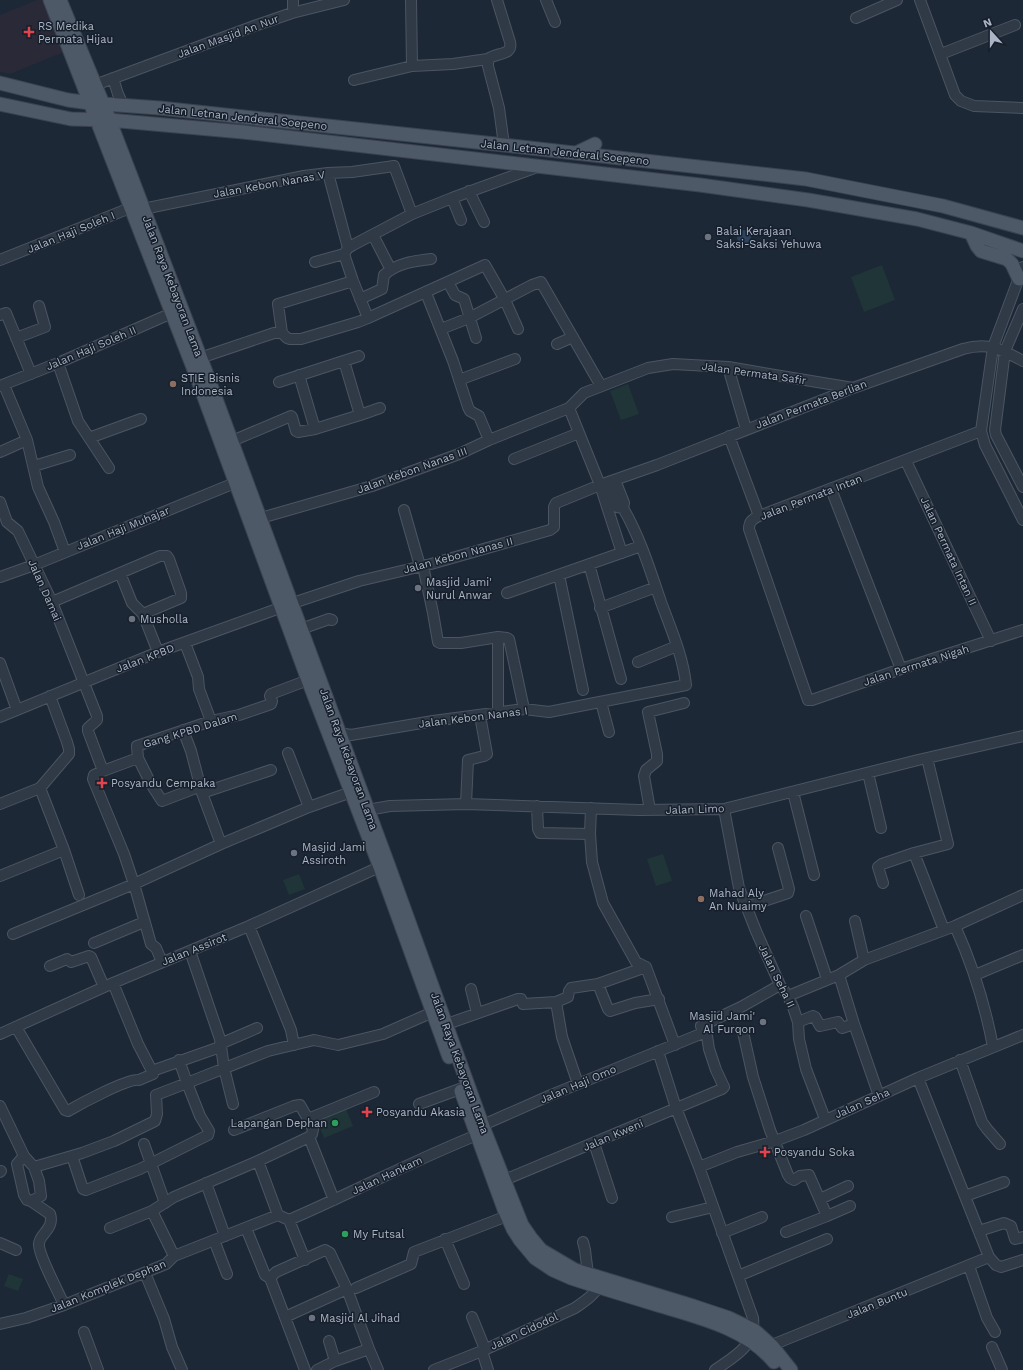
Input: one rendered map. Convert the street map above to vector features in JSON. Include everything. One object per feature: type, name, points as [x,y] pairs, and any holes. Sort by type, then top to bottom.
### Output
[{"type":"main road","name":"Jalan Raya Kebayoran Lama","points":[[50,0],[80,74],[96,103],[103,120],[287,605],[308,680],[336,736]]},
{"type":"main road","name":"Jalan Raya Kebayoran Lama","points":[[60,0],[95,85],[96,103]]},
{"type":"main road","points":[[68,100],[76,87],[80,74]]},
{"type":"main road","name":"Jalan Letnan Jenderal Soepeno","points":[[0,83],[68,100],[576,153],[683,160],[809,175],[943,206],[1023,228]]},
{"type":"main road","name":"Jalan Letnan Jenderal Soepeno","points":[[0,104],[71,119],[103,120],[243,132],[758,193],[917,219],[971,233],[1023,251]]},
{"type":"main road","name":"Jalan Raya Kebayoran Lama","points":[[103,120],[119,146],[119,162]]},
{"type":"main road","points":[[119,146],[128,128],[136,123]]},
{"type":"main road","points":[[350,145],[348,134],[354,129]]},
{"type":"main road","points":[[576,153],[595,144]]},
{"type":"main road","points":[[917,219],[924,210],[922,201]]},
{"type":"main road","points":[[971,233],[981,251],[1007,259],[1021,273]]},
{"type":"main road","name":"Jalan Raya Kebayoran Lama","points":[[176,310],[200,358],[227,444]]},
{"type":"main road","name":"Jalan Raya Kebayoran Lama","points":[[287,605],[301,629],[336,736],[431,994],[447,1024],[499,1182],[507,1216],[520,1240],[539,1261],[571,1278],[601,1283],[752,1336],[792,1370]]},
{"type":"main road","name":"Jalan Raya Kebayoran Lama","points":[[431,994],[433,1012],[460,1089],[482,1131]]},
{"type":"main road","name":"Jalan Raya Kebayoran Lama","points":[[499,1182],[522,1225],[541,1250],[568,1266],[588,1274],[601,1283]]},
{"type":"main road","name":"Jalan Raya Kebayoran Lama","points":[[768,1349],[780,1370]]},
{"type":"street","name":"Jalan Masjid An Nur","points":[[95,85],[285,16],[344,0]]},
{"type":"street","points":[[411,0],[412,66]]},
{"type":"street","points":[[354,80],[412,66],[453,64],[488,59],[508,52],[511,46],[497,0]]},
{"type":"street","points":[[546,0],[555,22]]},
{"type":"street","points":[[856,18],[897,0]]},
{"type":"street","points":[[920,0],[955,95],[961,101],[974,106],[1017,109],[1023,108]]},
{"type":"street","points":[[941,54],[1015,25]]},
{"type":"street","points":[[488,59],[488,66],[499,108],[504,145]]},
{"type":"street","points":[[113,78],[123,105]]},
{"type":"street","points":[[501,181],[504,176],[503,163]]},
{"type":"street","name":"Jalan Kebon Nanas V","points":[[137,208],[304,176],[352,172],[394,166],[412,214]]},
{"type":"street","points":[[315,262],[346,251],[412,214],[469,191],[540,166]]},
{"type":"street","points":[[328,173],[353,281],[368,318]]},
{"type":"street","points":[[469,191],[484,222]]},
{"type":"street","points":[[452,198],[460,220]]},
{"type":"street","name":"Jalan Haji Soleh I","points":[[0,260],[137,208]]},
{"type":"street","points":[[373,235],[391,270]]},
{"type":"street","points":[[360,299],[382,289],[384,275],[391,270],[406,263],[431,259]]},
{"type":"street","points":[[353,281],[279,303],[277,305],[282,333],[287,338],[301,339],[358,322],[426,293],[485,265],[505,300],[518,329]]},
{"type":"street","points":[[1021,273],[993,347],[981,431],[985,445],[1023,520]]},
{"type":"street","points":[[448,282],[455,295],[464,299],[476,338]]},
{"type":"street","points":[[441,329],[469,318],[532,285],[541,282],[601,386]]},
{"type":"street","points":[[426,293],[441,329],[468,407],[470,411],[479,416],[489,440]]},
{"type":"street","points":[[16,338],[45,327],[39,306]]},
{"type":"street","name":"Jalan Haji Soleh II","points":[[2,386],[58,363],[176,310]]},
{"type":"street","points":[[1023,310],[1005,351],[995,430],[996,436],[1023,487]]},
{"type":"street","points":[[0,315],[6,313],[31,374]]},
{"type":"street","points":[[200,358],[274,333],[282,333]]},
{"type":"street","points":[[557,344],[573,337]]},
{"type":"street","name":"Jalan Permata Berlian","points":[[607,482],[657,465],[853,388],[972,346],[993,347],[1005,351],[1023,361]]},
{"type":"street","points":[[279,382],[360,356]]},
{"type":"street","points":[[459,380],[515,359]]},
{"type":"street","points":[[344,361],[360,414]]},
{"type":"street","points":[[58,363],[78,421],[109,468]]},
{"type":"street","name":"Jalan Permata Safir","points":[[569,408],[584,393],[648,368],[684,364],[728,367],[853,388]]},
{"type":"street","points":[[728,367],[746,429]]},
{"type":"street","points":[[299,375],[315,429]]},
{"type":"street","points":[[2,386],[27,440],[38,487],[54,522],[65,552]]},
{"type":"street","points":[[227,444],[290,416],[292,417],[297,432],[315,429],[380,408]]},
{"type":"street","points":[[569,408],[579,433],[607,482],[615,505],[622,508],[641,546],[677,646],[638,662]]},
{"type":"street","name":"Jalan Kebon Nanas III","points":[[255,519],[398,477],[459,454],[489,440],[569,408]]},
{"type":"street","points":[[89,438],[141,419]]},
{"type":"street","name":"Jalan Permata Intan","points":[[808,700],[749,530],[751,521],[759,516],[981,431]]},
{"type":"street","points":[[514,459],[579,433]]},
{"type":"street","points":[[729,436],[759,516]]},
{"type":"street","points":[[0,452],[27,440]]},
{"type":"street","points":[[34,466],[70,455]]},
{"type":"street","name":"Jalan Permata Intan II","points":[[906,460],[991,641]]},
{"type":"street","name":"Jalan Haji Muhajar","points":[[0,577],[34,565],[240,480]]},
{"type":"street","points":[[607,482],[622,553]]},
{"type":"street","name":"Jalan Kebon Nanas II","points":[[287,605],[358,581],[421,566],[552,529],[554,526],[554,505],[607,482]]},
{"type":"street","points":[[831,489],[901,669]]},
{"type":"street","name":"Jalan Damai","points":[[0,502],[8,522],[17,530],[52,602],[83,682]]},
{"type":"street","points":[[404,510],[421,566],[439,643],[461,642],[498,637],[509,639],[524,709]]},
{"type":"street","points":[[507,593],[641,546]]},
{"type":"street","points":[[52,602],[165,555],[169,559],[180,589],[181,598],[143,614]]},
{"type":"street","points":[[589,564],[621,679]]},
{"type":"street","points":[[120,573],[132,603],[143,614],[158,652]]},
{"type":"street","points":[[559,575],[583,690]]},
{"type":"street","points":[[600,608],[656,587]]},
{"type":"street","name":"Jalan KPBD","points":[[0,717],[158,652],[287,605]]},
{"type":"street","points":[[301,629],[329,619],[332,620]]},
{"type":"street","name":"Jalan Permata Nigah","points":[[808,700],[812,700],[901,669],[1023,630]]},
{"type":"street","points":[[498,637],[498,712]]},
{"type":"street","points":[[185,643],[198,677],[199,689],[210,721]]},
{"type":"street","name":"Jalan Kebon Nanas I","points":[[336,736],[524,709],[550,712],[686,685],[684,670],[677,646]]},
{"type":"street","points":[[0,663],[17,710]]},
{"type":"street","name":"Gang KPBD Dalam","points":[[103,771],[138,758],[138,746],[210,721],[239,715],[271,704],[272,701],[270,694],[308,680]]},
{"type":"street","points":[[83,682],[97,720],[88,728],[88,731],[103,771],[94,775],[93,779],[124,854],[152,945],[156,948],[162,962]]},
{"type":"street","points":[[0,804],[40,788],[70,751],[50,696]]},
{"type":"street","points":[[601,702],[609,732]]},
{"type":"street","points":[[650,810],[644,776],[646,770],[657,761],[657,754],[648,712],[684,703]]},
{"type":"street","points":[[466,804],[468,760],[487,754],[481,721]]},
{"type":"street","points":[[183,730],[221,844]]},
{"type":"street","name":"Jalan Limo","points":[[364,811],[390,806],[466,804],[650,810],[724,809],[927,758],[1023,736]]},
{"type":"street","points":[[288,752],[309,807]]},
{"type":"street","points":[[138,758],[151,784],[162,801],[271,770]]},
{"type":"street","points":[[883,883],[878,867],[914,853],[948,844],[927,758]]},
{"type":"street","points":[[868,773],[881,828]]},
{"type":"street","points":[[40,788],[64,850],[79,895]]},
{"type":"street","points":[[13,934],[134,884],[221,844],[309,807],[356,791]]},
{"type":"street","points":[[793,792],[814,875]]},
{"type":"street","points":[[537,806],[538,829],[540,833],[590,834]]},
{"type":"street","points":[[591,808],[590,834],[592,862],[603,903],[636,962],[646,967],[675,1045]]},
{"type":"street","name":"Jalan Seha II","points":[[724,809],[739,888],[780,985],[788,996],[798,1022],[799,1039],[806,1069],[825,1119]]},
{"type":"street","points":[[746,906],[788,892],[789,889],[778,848]]},
{"type":"street","points":[[0,876],[64,850]]},
{"type":"street","points":[[914,853],[944,930]]},
{"type":"street","name":"Jalan Assirot","points":[[0,1034],[162,962],[249,926],[384,865]]},
{"type":"street","points":[[788,996],[839,975],[864,960],[955,926],[1023,895]]},
{"type":"street","points":[[806,916],[827,979]]},
{"type":"street","points":[[855,920],[864,960]]},
{"type":"street","points":[[94,943],[144,922]]},
{"type":"street","points":[[249,926],[291,1030],[294,1045]]},
{"type":"street","points":[[955,926],[975,975],[984,1004],[993,1047]]},
{"type":"street","points":[[190,951],[220,1039],[224,1068],[233,1104]]},
{"type":"street","points":[[975,975],[1023,955]]},
{"type":"street","points":[[50,966],[66,959],[71,962],[89,956],[91,957],[109,985],[152,1071]]},
{"type":"street","points":[[447,1024],[519,998],[523,1004],[556,1002],[568,998],[570,989],[598,984],[646,967]]},
{"type":"street","points":[[839,975],[879,1096]]},
{"type":"street","points":[[598,984],[610,1011],[635,1003],[658,999]]},
{"type":"street","name":"Jalan Haji Omo","points":[[482,1131],[578,1084],[703,1033],[701,1026],[741,1007],[780,985]]},
{"type":"street","points":[[470,989],[477,1013]]},
{"type":"street","points":[[556,1002],[562,1037],[578,1084]]},
{"type":"street","points":[[34,1167],[72,1156],[114,1141],[155,1121],[157,1114],[156,1095],[224,1068],[268,1051],[314,1040],[338,1045],[383,1034],[433,1012]]},
{"type":"street","points":[[798,1022],[813,1016],[820,1026],[838,1022],[841,1028],[854,1024]]},
{"type":"street","points":[[16,1027],[65,1110],[68,1111],[124,1083],[140,1080],[152,1074],[152,1071],[220,1045],[258,1028]]},
{"type":"street","points":[[743,1032],[753,1077],[775,1141],[790,1178],[794,1180],[800,1176],[809,1175],[827,1216]]},
{"type":"street","name":"Jalan Seha","points":[[699,1167],[736,1152],[775,1141],[804,1130],[825,1119],[918,1078],[1023,1035]]},
{"type":"street","name":"Jalan Kweni","points":[[499,1182],[723,1088],[709,1049],[707,1036]]},
{"type":"street","points":[[658,1051],[676,1108],[699,1167],[752,1315],[752,1336],[744,1349],[715,1370]]},
{"type":"street","points":[[72,1156],[81,1185],[83,1189],[86,1190],[150,1164],[208,1135],[209,1131],[200,1116],[179,1060]]},
{"type":"street","points":[[960,1060],[982,1122],[986,1129],[1000,1144]]},
{"type":"street","points":[[918,1078],[990,1257],[996,1265],[1001,1268],[1023,1260]]},
{"type":"street","points":[[419,1104],[460,1089]]},
{"type":"street","points":[[308,1119],[374,1092]]},
{"type":"street","points":[[110,1228],[152,1211],[174,1197],[258,1161],[309,1137],[312,1134],[313,1129],[300,1105],[234,1130]]},
{"type":"street","points":[[0,1106],[24,1156],[34,1167],[39,1181],[41,1196],[31,1201]]},
{"type":"street","name":"Jalan Hankam","points":[[289,1220],[482,1131]]},
{"type":"street","points":[[309,1137],[334,1200]]},
{"type":"street","points":[[594,1143],[612,1198]]},
{"type":"street","points":[[144,1144],[165,1203]]},
{"type":"street","points":[[24,1156],[17,1164],[24,1195],[27,1200],[31,1201],[51,1216],[52,1220],[49,1228],[40,1241],[39,1246],[44,1263],[64,1305]]},
{"type":"street","points":[[258,1161],[278,1215],[289,1220],[306,1260]]},
{"type":"street","points":[[965,1196],[1004,1182]]},
{"type":"street","points":[[206,1183],[225,1236]]},
{"type":"street","points":[[820,1199],[848,1186]]},
{"type":"street","points":[[786,1232],[850,1206]]},
{"type":"street","points":[[672,1217],[713,1207]]},
{"type":"street","name":"Jalan Komplek Dephan","points":[[0,1324],[26,1318],[64,1305],[166,1264],[174,1256],[152,1211]]},
{"type":"street","points":[[174,1256],[278,1215]]},
{"type":"street","points":[[285,1317],[411,1264],[414,1252],[507,1216]]},
{"type":"street","points":[[722,1233],[762,1217]]},
{"type":"street","points":[[979,1231],[1004,1223],[1010,1226],[1014,1240],[1023,1237]]},
{"type":"street","points":[[246,1228],[265,1275],[270,1278],[305,1370]]},
{"type":"street","points":[[445,1239],[464,1284]]},
{"type":"street","points":[[738,1276],[827,1239]]},
{"type":"street","points":[[214,1240],[226,1274]]},
{"type":"street","points":[[583,1242],[588,1274]]},
{"type":"street","points":[[0,1243],[16,1250]]},
{"type":"street","points":[[270,1278],[276,1272],[306,1260],[325,1250],[328,1251],[351,1288],[369,1349],[378,1370]]},
{"type":"street","name":"Jalan Buntu","points":[[768,1349],[990,1257]]},
{"type":"street","points":[[969,1266],[987,1318],[995,1332]]},
{"type":"street","points":[[145,1273],[164,1319],[170,1341],[182,1370]]},
{"type":"street","name":"Jalan Cidodol","points":[[434,1370],[483,1350],[575,1308],[589,1299],[601,1283]]},
{"type":"street","points":[[472,1317],[488,1370]]},
{"type":"street","points":[[84,1332],[98,1370]]},
{"type":"street","points":[[329,1341],[335,1361]]},
{"type":"street","points":[[992,1347],[1002,1370]]},
{"type":"street","points":[[317,1370],[335,1361],[369,1349]]},
{"type":"shaded area","name":"RS Medika Permata Hijau","points":[[37,0],[46,0],[66,51],[10,74],[0,72],[0,15]]},
{"type":"green space","points":[[882,265],[895,300],[864,312],[851,277]]},
{"type":"green space","points":[[628,384],[639,414],[621,420],[610,391]]},
{"type":"green space","points":[[663,854],[672,881],[656,886],[647,859]]},
{"type":"green space","points":[[299,874],[305,889],[289,895],[283,880]]},
{"type":"green space","name":"Lapangan Dephan","points":[[346,1109],[353,1126],[324,1138],[317,1121]]},
{"type":"green space","points":[[9,1274],[23,1279],[18,1291],[4,1286]]},
{"type":"water","points":[[744,230],[750,231],[751,237],[748,243],[740,243],[737,239],[738,232]]},
{"type":"place","name":"RS Medika Permata Hijau","points":[[29,32]]},
{"type":"place","name":"Balai Kerajaan Saksi-Saksi Yehuwa","points":[[708,237]]},
{"type":"place","name":"STIE Bisnis Indonesia","points":[[173,384]]},
{"type":"place","name":"Masjid Jami' Nurul Anwar","points":[[418,588]]},
{"type":"place","name":"Musholla","points":[[132,619]]},
{"type":"place","name":"Posyandu Cempaka","points":[[102,783]]},
{"type":"place","name":"Masjid Jami Assiroth","points":[[294,853]]},
{"type":"place","name":"Mahad Aly An Nuaimy","points":[[701,899]]},
{"type":"place","name":"Masjid Jami' Al Furqon","points":[[763,1022]]},
{"type":"place","name":"Posyandu Akasia","points":[[367,1112]]},
{"type":"place","name":"Lapangan Dephan","points":[[335,1123]]},
{"type":"place","name":"Posyandu Soka","points":[[765,1152]]},
{"type":"place","name":"My Futsal","points":[[345,1234]]},
{"type":"place","name":"Masjid Al Jihad","points":[[312,1318]]}]
